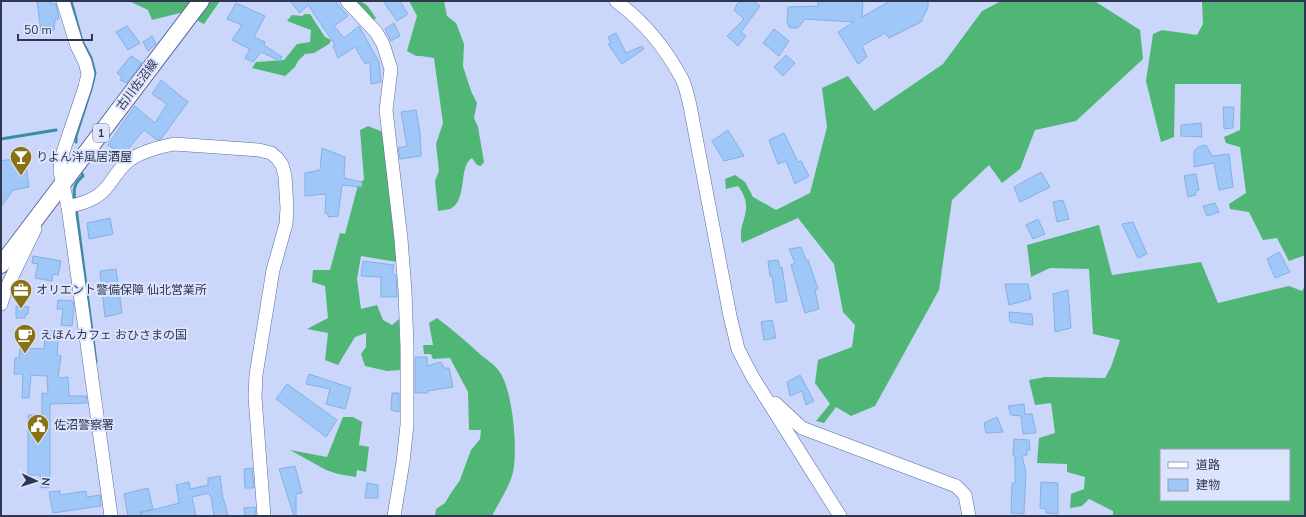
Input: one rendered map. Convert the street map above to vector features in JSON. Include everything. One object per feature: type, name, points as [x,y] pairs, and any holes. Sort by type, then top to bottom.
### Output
[{"type":"main road","name":"古川佐沼線","points":[[1,265],[201,1]]},
{"type":"street","points":[[1,304],[3,286],[58,190],[61,158],[88,74],[85,62],[77,46],[63,1]]},
{"type":"street","points":[[347,1],[376,32],[383,44],[391,69],[386,110],[401,238],[407,347],[407,425],[403,462],[394,516]]},
{"type":"street","points":[[616,1],[632,13],[654,38],[669,58],[682,80],[690,106],[730,316],[738,349],[752,376],[840,516]]},
{"type":"street","points":[[73,206],[99,195],[129,160],[153,149],[174,144],[259,150],[271,154],[277,158],[282,165],[287,208],[286,224],[273,270],[256,375],[255,397],[264,516]]},
{"type":"street","points":[[58,190],[73,206],[111,516]]},
{"type":"street","points":[[752,376],[781,408],[802,428],[956,486],[965,495],[969,516]]},
{"type":"green space","points":[[129,1],[191,1],[184,12],[152,20],[148,10]]},
{"type":"green space","points":[[210,1],[220,1],[204,24],[198,21],[199,16]]},
{"type":"green space","points":[[354,1],[365,4],[376,18],[373,21]]},
{"type":"green space","points":[[409,1],[444,1],[447,16],[456,23],[464,44],[463,66],[471,91],[477,103],[474,118],[478,127],[484,162],[481,166],[477,165],[472,158],[468,162],[465,168],[459,199],[456,205],[447,210],[438,211],[435,181],[439,171],[436,144],[443,123],[434,58],[416,56],[407,51],[417,16]]},
{"type":"green space","points":[[1001,1],[1096,2],[1140,30],[1143,59],[1076,121],[1035,130],[1020,169],[1002,183],[989,165],[952,200],[939,290],[875,406],[851,416],[836,407],[824,423],[816,421],[830,404],[815,383],[818,360],[852,347],[855,325],[843,312],[834,264],[798,218],[742,243],[741,235],[746,203],[738,186],[726,189],[725,179],[735,175],[745,182],[753,197],[776,210],[810,193],[827,127],[822,88],[848,76],[874,111],[943,64],[982,11]]},
{"type":"green space","points":[[1202,1],[1305,1],[1305,257],[1303,256],[1289,261],[1277,238],[1263,240],[1249,212],[1230,209],[1229,204],[1246,193],[1240,147],[1226,143],[1224,137],[1240,130],[1241,84],[1175,84],[1174,137],[1161,142],[1146,81],[1153,34],[1162,30],[1197,35],[1203,24]]},
{"type":"green space","points":[[305,14],[310,14],[325,37],[331,40],[329,44],[314,53],[305,54],[298,61],[295,67],[285,76],[252,68],[256,62],[284,60],[297,44],[310,42],[311,30],[287,21],[292,15],[302,16]]},
{"type":"green space","points":[[368,126],[383,132],[397,262],[361,256],[357,279],[361,309],[377,305],[383,320],[392,325],[399,319],[401,370],[387,371],[365,366],[361,354],[366,347],[366,333],[355,337],[338,365],[325,360],[328,333],[307,329],[328,318],[325,286],[312,282],[313,270],[330,270],[340,233],[345,234],[358,185],[364,179],[360,130]]},
{"type":"green space","points":[[1099,225],[1112,275],[1201,262],[1218,303],[1289,286],[1302,291],[1305,286],[1305,516],[1113,516],[1113,511],[1089,499],[1082,506],[1070,508],[1071,494],[1084,489],[1085,477],[1067,472],[1067,464],[1037,463],[1039,438],[1055,433],[1051,403],[1035,405],[1029,380],[1045,377],[1105,378],[1111,367],[1120,340],[1093,334],[1089,269],[1050,268],[1031,277],[1027,245]]},
{"type":"green space","points":[[437,318],[460,336],[499,371],[508,391],[513,420],[515,450],[513,472],[504,494],[492,516],[435,516],[436,509],[445,503],[460,480],[471,450],[480,439],[481,430],[469,430],[468,392],[450,358],[433,359],[431,354],[424,354],[423,345],[433,345],[429,323]]},
{"type":"green space","points":[[343,417],[353,417],[362,422],[359,445],[369,447],[366,472],[357,470],[356,477],[338,474],[326,470],[290,450],[327,457]]},
{"type":"building","points":[[37,1],[51,1],[51,4],[56,4],[59,19],[55,19],[54,30],[41,31]]},
{"type":"building","points":[[290,1],[335,1],[348,16],[334,26],[344,38],[359,26],[379,62],[381,82],[371,84],[370,62],[365,64],[355,47],[338,58],[333,46],[335,45],[308,5],[300,13]]},
{"type":"building","points":[[383,1],[400,1],[408,14],[397,21]]},
{"type":"building","points":[[739,1],[753,1],[760,6],[741,32],[746,36],[738,46],[727,36],[744,19],[734,10]]},
{"type":"building","points":[[818,1],[863,1],[862,17],[890,1],[928,1],[928,7],[921,22],[889,38],[885,33],[862,46],[867,57],[858,64],[838,32],[854,22],[805,19],[798,28],[790,28],[787,23],[788,7],[818,6]]},
{"type":"building","points":[[236,3],[265,16],[254,37],[265,42],[264,45],[282,57],[280,61],[261,52],[253,62],[245,58],[250,49],[232,40],[242,25],[227,19]]},
{"type":"building","points":[[394,23],[400,36],[391,41],[385,29]]},
{"type":"building","points":[[127,26],[140,43],[128,50],[116,32]]},
{"type":"building","points":[[774,29],[789,41],[779,56],[763,43]]},
{"type":"building","points":[[616,33],[626,53],[642,46],[644,49],[622,64],[608,44],[611,43],[608,37]]},
{"type":"building","points":[[152,36],[156,44],[148,51],[143,42]]},
{"type":"building","points":[[786,55],[795,63],[783,76],[774,67]]},
{"type":"building","points":[[131,56],[142,63],[127,83],[120,80],[122,77],[117,73]]},
{"type":"building","points":[[161,80],[188,102],[161,139],[157,140],[144,130],[123,155],[108,145],[135,106],[155,123],[167,104],[152,94]]},
{"type":"building","points":[[1223,107],[1234,107],[1233,128],[1224,129]]},
{"type":"building","points":[[416,110],[420,133],[421,156],[400,159],[398,148],[407,146],[401,112]]},
{"type":"building","points":[[1201,123],[1202,137],[1181,136],[1181,125]]},
{"type":"building","points":[[728,130],[744,156],[724,161],[712,141]]},
{"type":"building","points":[[784,133],[798,162],[801,161],[809,176],[795,184],[786,161],[778,164],[769,140]]},
{"type":"building","points":[[1206,145],[1212,156],[1229,154],[1233,187],[1219,190],[1214,163],[1194,167],[1194,151],[1198,147]]},
{"type":"building","points":[[322,148],[345,157],[344,178],[362,182],[362,187],[342,185],[338,216],[328,217],[328,214],[325,213],[326,194],[305,196],[305,173],[320,170]]},
{"type":"building","points":[[25,157],[29,187],[13,190],[1,207],[1,161]]},
{"type":"building","points":[[1041,172],[1050,187],[1020,202],[1014,187]]},
{"type":"building","points":[[1196,174],[1199,190],[1196,191],[1196,195],[1188,197],[1184,176]]},
{"type":"building","points":[[1063,200],[1069,219],[1057,222],[1053,202]]},
{"type":"building","points":[[1215,203],[1219,212],[1207,216],[1203,206]]},
{"type":"building","points":[[110,218],[113,234],[89,239],[87,223]]},
{"type":"building","points":[[1038,219],[1045,234],[1033,239],[1026,225]]},
{"type":"building","points":[[1133,222],[1147,254],[1138,258],[1122,224]]},
{"type":"building","points":[[801,247],[806,260],[808,260],[818,289],[815,290],[819,309],[805,313],[791,265],[795,263],[789,249]]},
{"type":"building","points":[[1279,252],[1290,272],[1275,278],[1267,259]]},
{"type":"building","points":[[33,256],[61,261],[58,275],[53,274],[52,281],[35,278],[38,264],[32,263]]},
{"type":"building","points":[[778,260],[780,268],[782,267],[787,301],[776,303],[768,261]]},
{"type":"building","points":[[363,261],[394,265],[392,273],[396,275],[397,297],[381,297],[381,277],[361,276]]},
{"type":"building","points":[[116,269],[122,313],[105,317],[100,271]]},
{"type":"building","points":[[1005,284],[1028,284],[1031,299],[1009,305]]},
{"type":"building","points":[[1068,290],[1071,328],[1055,332],[1053,294]]},
{"type":"building","points":[[58,300],[73,301],[74,309],[72,326],[61,325],[63,309],[57,309]]},
{"type":"building","points":[[16,306],[29,307],[28,314],[26,314],[25,318],[16,318]]},
{"type":"building","points":[[1009,312],[1032,314],[1033,325],[1010,322]]},
{"type":"building","points":[[772,320],[776,338],[764,340],[761,322]]},
{"type":"building","points":[[46,330],[59,331],[57,355],[61,356],[58,378],[68,377],[69,396],[86,396],[87,403],[50,404],[50,487],[41,488],[40,475],[28,475],[28,415],[42,415],[42,393],[48,394],[47,376],[31,375],[29,398],[22,398],[23,374],[14,374],[15,358],[19,358],[20,348],[44,349]]},
{"type":"building","points":[[415,357],[427,357],[427,366],[441,362],[444,368],[449,368],[453,387],[428,391],[428,393],[415,393]]},
{"type":"building","points":[[309,374],[351,388],[345,409],[326,404],[330,389],[306,384]]},
{"type":"building","points":[[800,375],[814,401],[806,405],[802,391],[790,396],[787,382]]},
{"type":"building","points":[[287,384],[337,420],[326,437],[276,399]]},
{"type":"building","points":[[392,393],[399,393],[399,412],[391,410]]},
{"type":"building","points":[[1024,404],[1025,414],[1032,414],[1036,433],[1023,434],[1021,416],[1011,415],[1008,406]]},
{"type":"building","points":[[997,417],[1003,432],[986,433],[984,423]]},
{"type":"building","points":[[1014,439],[1029,440],[1030,450],[1027,450],[1027,455],[1022,456],[1026,472],[1024,514],[1011,513],[1012,483],[1015,483],[1015,456],[1013,456]]},
{"type":"building","points":[[295,466],[302,493],[296,494],[296,516],[294,516],[279,469]]},
{"type":"building","points":[[252,468],[254,488],[245,488],[244,469]]},
{"type":"building","points":[[220,476],[223,500],[228,516],[214,516],[211,496],[209,493],[192,497],[196,516],[142,516],[141,513],[179,503],[176,485],[189,482],[190,489],[208,485],[208,478]]},
{"type":"building","points":[[1041,482],[1058,483],[1058,514],[1046,513],[1046,509],[1040,508]]},
{"type":"building","points":[[367,483],[378,485],[378,498],[365,498]]},
{"type":"building","points":[[148,488],[153,509],[140,512],[141,516],[128,516],[124,494]]},
{"type":"building","points":[[60,491],[60,495],[86,491],[87,497],[100,495],[101,506],[53,513],[49,492]]},
{"type":"building","points":[[255,507],[256,516],[245,516],[244,508]]},
{"type":"waterway","points":[[71,1],[82,41],[91,58],[95,73],[76,136],[76,142]]},
{"type":"waterway","points":[[1,139],[56,130]]},
{"type":"waterway","points":[[75,201],[75,187],[83,176],[82,174]]},
{"type":"waterway","points":[[76,208],[96,362]]},
{"type":"place","name":"りよん洋風居酒屋","points":[[21,176]]},
{"type":"place","name":"オリエント警備保障 仙北営業所","points":[[21,310]]},
{"type":"place","name":"えほんカフェ おひさまの国","points":[[25,354]]},
{"type":"place","name":"佐沼警察署","points":[[38,444]]}]
